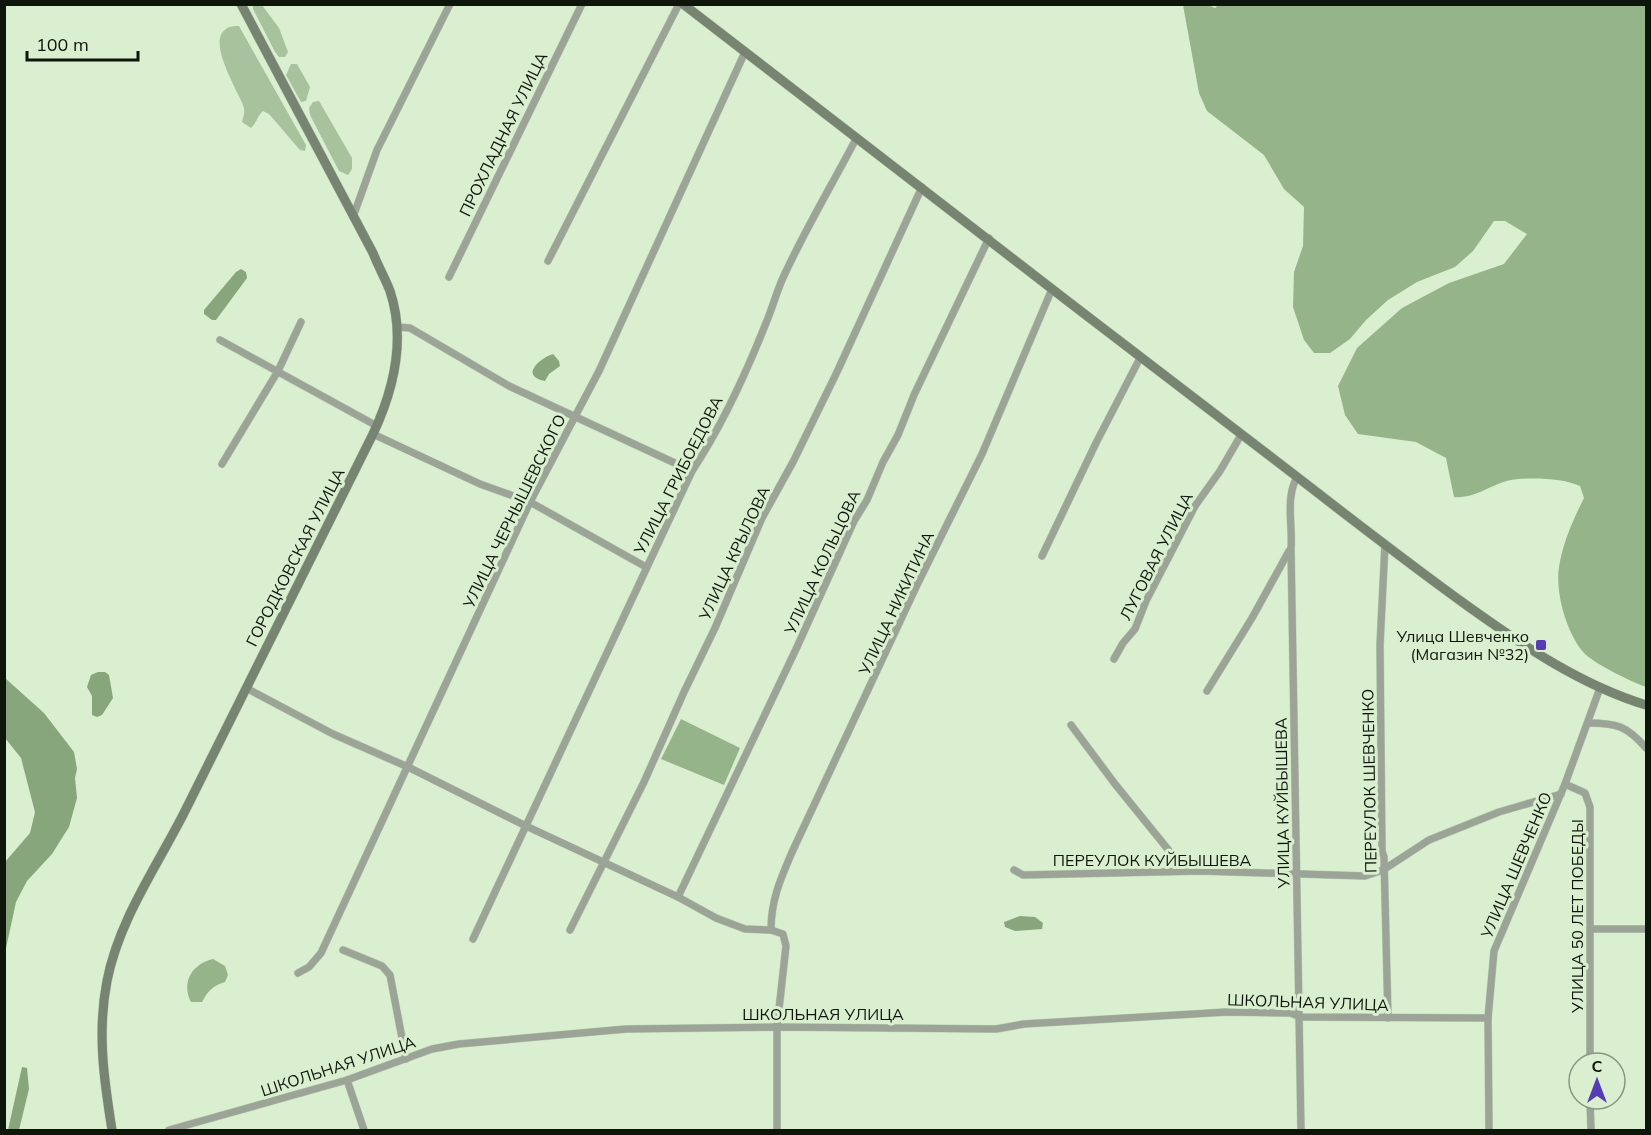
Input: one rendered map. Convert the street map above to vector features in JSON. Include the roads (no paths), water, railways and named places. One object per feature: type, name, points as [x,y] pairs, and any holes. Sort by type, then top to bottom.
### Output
[{"type":"main road","name":"ГОРОДКОВСКАЯ УЛИЦА","points":[[112,1131],[103,1075],[100,1026],[107,980],[121,935],[185,812],[375,430],[390,393],[396,365],[397,327],[390,292],[373,253],[242,4]]},
{"type":"main road","points":[[681,4],[989,238],[1140,358],[1384,544],[1519,643],[1585,682],[1647,705]]},
{"type":"street","points":[[353,217],[377,150],[450,4]]},
{"type":"street","name":"ПРОХЛАДНАЯ УЛИЦА","points":[[449,277],[582,4]]},
{"type":"street","points":[[548,261],[681,4]]},
{"type":"street","name":"УЛИЦА ЧЕРНЫШЕВСКОГО","points":[[298,973],[309,967],[321,953],[531,501],[576,416],[651,259],[745,52]]},
{"type":"street","name":"УЛИЦА ГРИБОЕДОВА","points":[[474,939],[646,567],[692,471],[730,402],[765,325],[781,282],[857,137]]},
{"type":"street","name":"УЛИЦА КРЫЛОВА","points":[[570,930],[644,782],[715,628],[762,518],[793,462],[837,372],[922,187]]},
{"type":"street","name":"УЛИЦА КОЛЬЦОВА","points":[[678,897],[989,238]]},
{"type":"street","name":"УЛИЦА НИКИТИНА","points":[[771,930],[771,910],[793,850],[922,575],[982,454],[1052,289]]},
{"type":"street","points":[[222,464],[278,370],[302,322]]},
{"type":"street","points":[[397,327],[410,328],[508,386],[692,471]]},
{"type":"street","points":[[220,340],[278,370],[375,430],[480,484],[531,501],[646,567]]},
{"type":"street","points":[[1042,556],[1096,442],[1140,358]]},
{"type":"street","name":"ЛУГОВАЯ УЛИЦА","points":[[1114,659],[1123,643],[1135,629],[1146,601],[1195,506],[1220,471],[1241,435]]},
{"type":"street","name":"УЛИЦА КУЙБЫШЕВА","points":[[1297,477],[1292,487],[1290,504],[1301,1131]]},
{"type":"street","name":"ПЕРЕУЛОК ШЕВЧЕНКО","points":[[1384,544],[1380,645],[1383,870],[1388,1018]]},
{"type":"street","points":[[1207,691],[1291,549]]},
{"type":"street","points":[[246,688],[333,734],[408,767],[526,826],[678,897],[716,918],[745,929],[771,930],[783,934],[786,946],[777,1027],[777,1131]]},
{"type":"street","name":"УЛИЦА ШЕВЧЕНКО","points":[[1489,1131],[1488,1018],[1494,951],[1561,794],[1600,688]]},
{"type":"street","points":[[1588,723],[1612,723],[1623,727],[1647,748]]},
{"type":"street","points":[[1071,725],[1114,784],[1179,863],[1201,871]]},
{"type":"street","name":"УЛИЦА 50 ЛЕТ ПОБЕДЫ","points":[[1565,784],[1585,793],[1590,807],[1590,1051]]},
{"type":"street","name":"ПЕРЕУЛОК КУЙБЫШЕВА","points":[[1014,870],[1023,875],[1201,871],[1365,876],[1383,870],[1429,840],[1499,812],[1561,794]]},
{"type":"street","points":[[1591,928],[1647,928]]},
{"type":"street","points":[[343,950],[382,966],[390,975],[406,1059]]},
{"type":"street","name":"ШКОЛЬНАЯ УЛИЦА","points":[[169,1131],[347,1080],[432,1049],[541,1036],[626,1029],[777,1027],[996,1029],[1024,1024],[1227,1012],[1291,1012],[1300,1017],[1488,1018]]},
{"type":"street","points":[[347,1080],[364,1131]]},
{"type":"street","points":[[1590,1111],[1591,1131]]},
{"type":"place","name":"Улица Шевченко (Магазин №32)","points":[[1541,645]]}]
